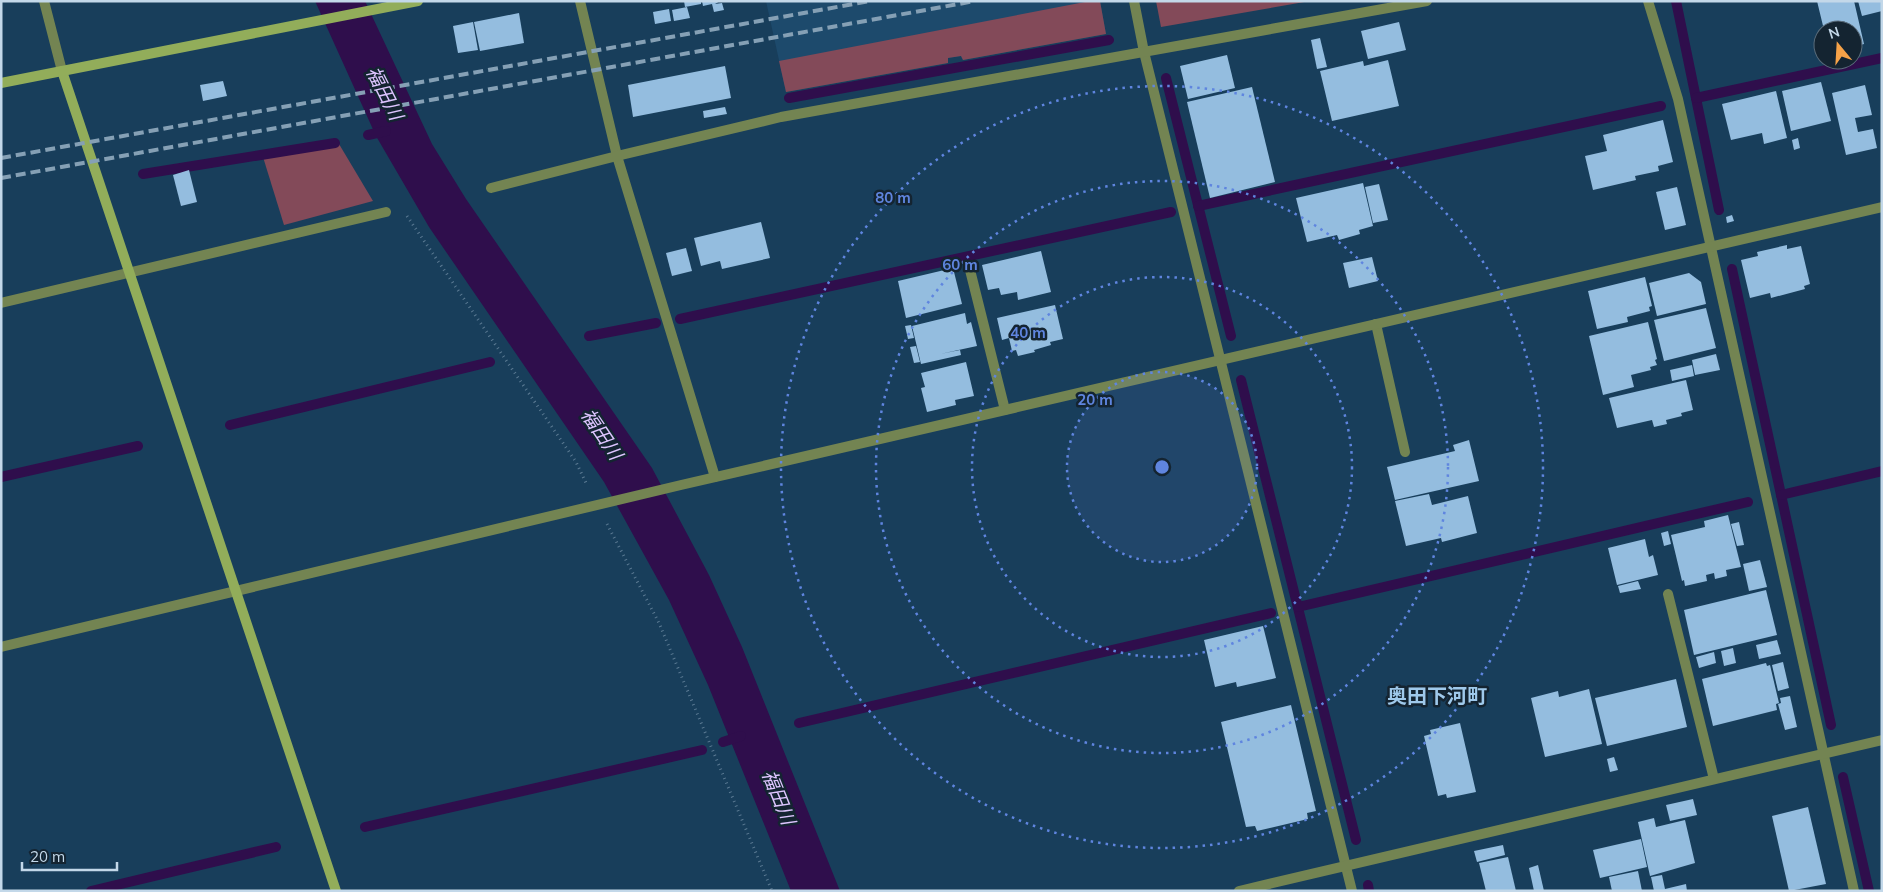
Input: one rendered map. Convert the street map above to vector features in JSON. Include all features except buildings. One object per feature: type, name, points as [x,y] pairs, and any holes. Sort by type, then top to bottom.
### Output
[{"type":"street","points":[[44,1],[62,71],[336,891]]},
{"type":"street","points":[[1,83],[418,1]]},
{"type":"street","points":[[580,1],[617,156],[715,477]]},
{"type":"street","points":[[1134,1],[1144,52],[1352,891]]},
{"type":"street","points":[[491,188],[781,117],[1428,1]]},
{"type":"street","points":[[1648,1],[1678,99],[1854,891]]},
{"type":"street","points":[[1,647],[715,477],[1882,207]]},
{"type":"street","points":[[1,303],[386,212]]},
{"type":"street","points":[[969,266],[1004,410]]},
{"type":"street","points":[[1376,324],[1405,452]]},
{"type":"street","points":[[1668,594],[1714,779]]},
{"type":"street","points":[[1238,891],[1882,740]]},
{"type":"path","points":[[386,212],[402,208],[576,462],[660,623],[772,891]]},
{"type":"shaded area","points":[[766,1],[1100,1],[1106,34],[963,60],[961,56],[948,58],[948,63],[786,92]]},
{"type":"shaded area","points":[[1090,1],[1100,1],[1106,34],[963,60],[961,56],[948,58],[948,63],[786,92],[779,61]]},
{"type":"shaded area","points":[[1156,1],[1310,1],[1161,27]]},
{"type":"shaded area","points":[[339,144],[373,201],[284,225],[263,157]]},
{"type":"water","name":"福田川","points":[[315,1],[365,1],[432,144],[466,199],[652,468],[709,575],[742,647],[840,891],[791,891],[708,685],[669,600],[604,482],[429,227],[376,136]]},
{"type":"waterway","points":[[1676,1],[1719,210]]},
{"type":"waterway","points":[[789,98],[1109,40]]},
{"type":"waterway","points":[[1696,98],[1882,58]]},
{"type":"waterway","points":[[1166,78],[1231,336]]},
{"type":"waterway","points":[[1198,206],[1661,106]]},
{"type":"waterway","name":"福田川","points":[[368,135],[386,131]]},
{"type":"waterway","points":[[143,174],[335,143]]},
{"type":"waterway","points":[[680,319],[1171,212]]},
{"type":"waterway","points":[[1732,269],[1831,725]]},
{"type":"waterway","points":[[589,336],[656,323]]},
{"type":"waterway","points":[[230,425],[490,362]]},
{"type":"waterway","points":[[1241,380],[1356,840]]},
{"type":"waterway","points":[[1,477],[138,446]]},
{"type":"waterway","points":[[1781,495],[1882,471]]},
{"type":"waterway","points":[[1298,607],[1748,502]]},
{"type":"waterway","points":[[799,723],[1271,613]]},
{"type":"waterway","points":[[723,742],[741,736]]},
{"type":"waterway","points":[[365,827],[702,750]]},
{"type":"waterway","points":[[1843,777],[1869,891]]},
{"type":"waterway","points":[[91,891],[276,847]]},
{"type":"waterway","points":[[1368,885],[1369,891]]},
{"type":"railway","points":[[1,158],[870,1]]},
{"type":"railway","points":[[1,178],[975,1]]},
{"type":"district","name":"奥田下河町","points":[[1437,696]]}]
